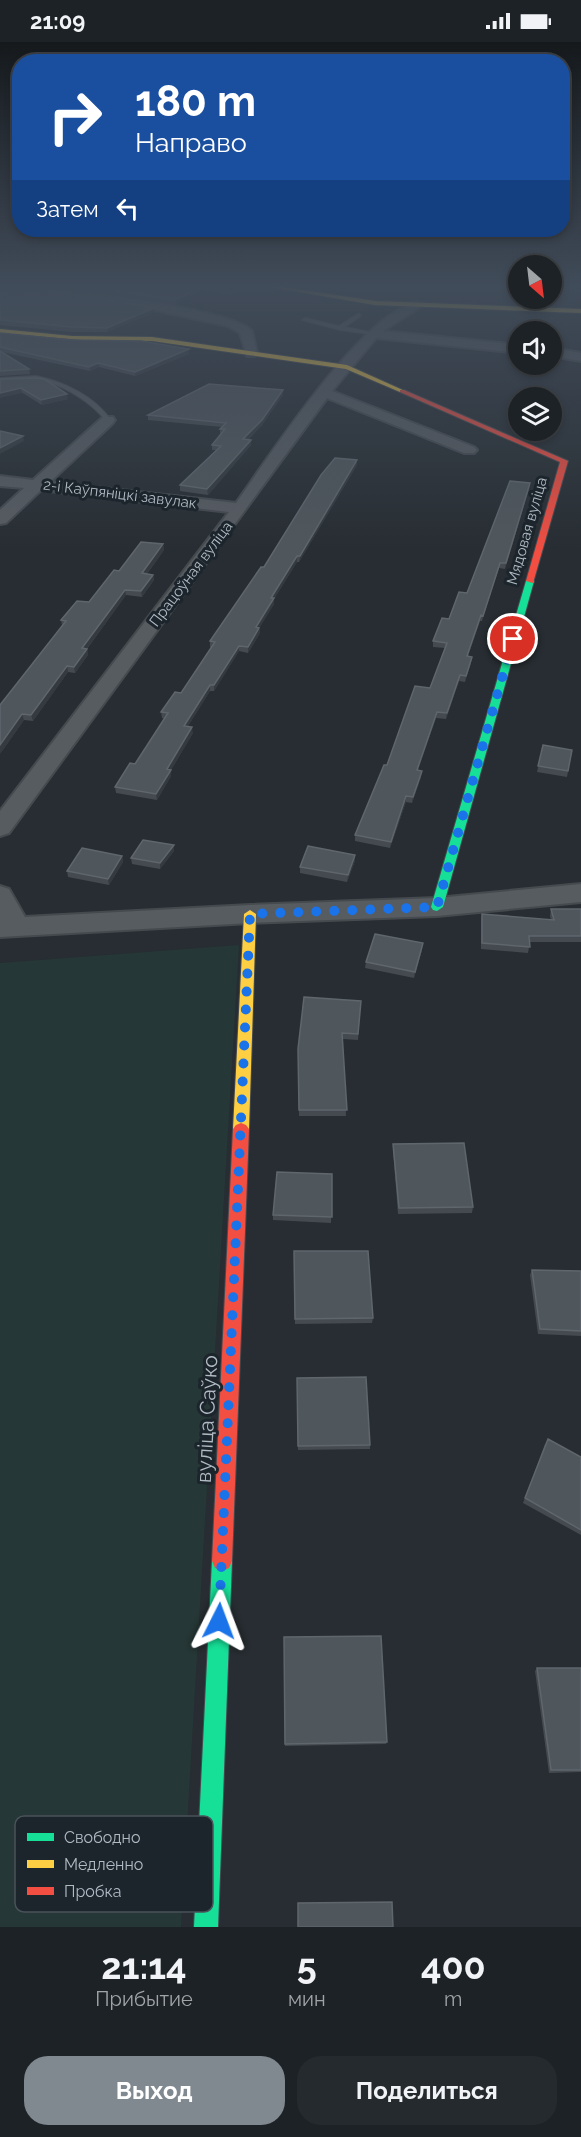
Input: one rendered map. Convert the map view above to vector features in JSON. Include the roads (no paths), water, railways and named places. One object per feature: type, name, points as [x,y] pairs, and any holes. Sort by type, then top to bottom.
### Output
[{"type":"street","name":"Працоўная вуліца","points":[[0,828],[324,392],[340,375]]},
{"type":"street","name":"Мядовая вуліца","points":[[365,375],[564,461],[437,907]]},
{"type":"street","points":[[324,392],[469,450]]},
{"type":"street","points":[[0,519],[108,420]]},
{"type":"street","name":"2-і Каўпяніцкі завулак","points":[[0,481],[240,508]]},
{"type":"street","points":[[0,895],[8,928],[250,914],[437,907],[581,893]]},
{"type":"street","name":"вуліца Саўко","points":[[211,1816],[250,914]]},
{"type":"street","name":"вуліца Саўко","points":[[206,1927],[207,1912]]},
{"type":"lane","points":[[0,380],[36,378],[54,382],[97,405],[108,420]]}]
